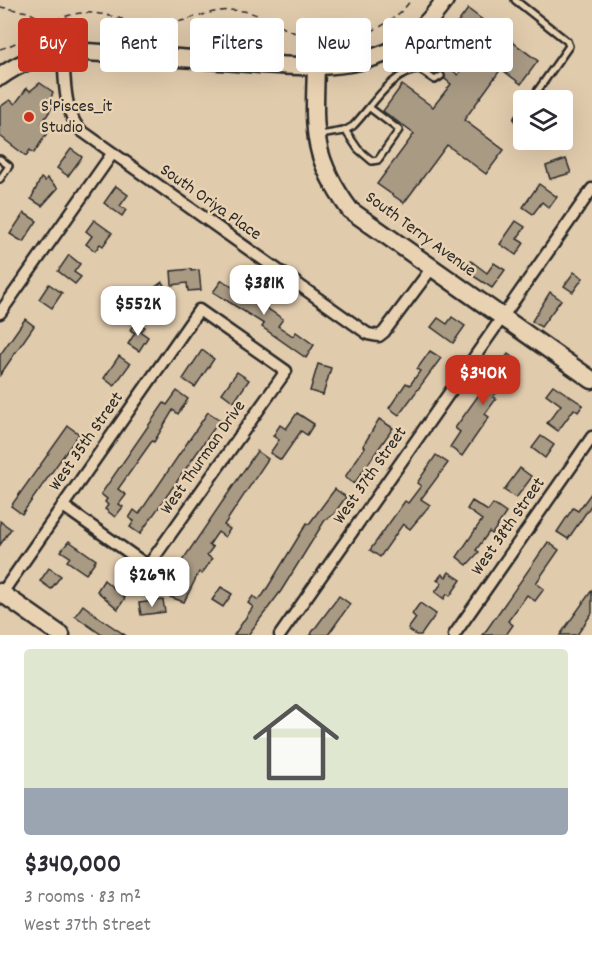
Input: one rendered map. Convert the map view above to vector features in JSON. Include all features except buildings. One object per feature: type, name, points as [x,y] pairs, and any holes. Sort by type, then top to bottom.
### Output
[{"type":"street","points":[[432,18],[445,0]]},
{"type":"street","points":[[88,53],[296,66]]},
{"type":"street","points":[[0,77],[18,65]]},
{"type":"street","name":"South Oriya Place","points":[[66,72],[72,120],[87,136],[372,336],[379,336],[384,332],[431,268]]},
{"type":"street","name":"South Terry Avenue","points":[[316,72],[315,135],[327,176],[350,210],[592,381]]},
{"type":"street","points":[[0,313],[112,154]]},
{"type":"street","name":"West 37th Street","points":[[280,635],[592,189]]},
{"type":"street","name":"West 35th Street","points":[[1,592],[199,310]]},
{"type":"street","name":"West Thurman Drive","points":[[63,506],[147,566],[286,371],[199,310]]},
{"type":"street","name":"West 38th Street","points":[[454,635],[592,437]]},
{"type":"street","points":[[1,592],[61,635]]},
{"type":"lane","points":[[515,0],[567,41],[569,46],[538,90]]},
{"type":"lane","points":[[315,135],[345,130],[353,126],[402,74],[411,72]]},
{"type":"lane","points":[[423,72],[433,80],[441,76]]},
{"type":"lane","points":[[345,130],[364,156],[372,162],[378,160],[399,130],[370,108]]},
{"type":"lane","points":[[0,159],[9,166],[0,179]]},
{"type":"path","points":[[58,18],[91,12],[153,25],[173,24],[208,11],[235,11],[259,16],[306,36],[343,39],[381,27],[411,0]]},
{"type":"path","points":[[0,7],[28,12],[39,18]]},
{"type":"path","points":[[0,49],[18,41]]},
{"type":"place","name":"S'Pisces_it Studio","points":[[29,117]]}]
